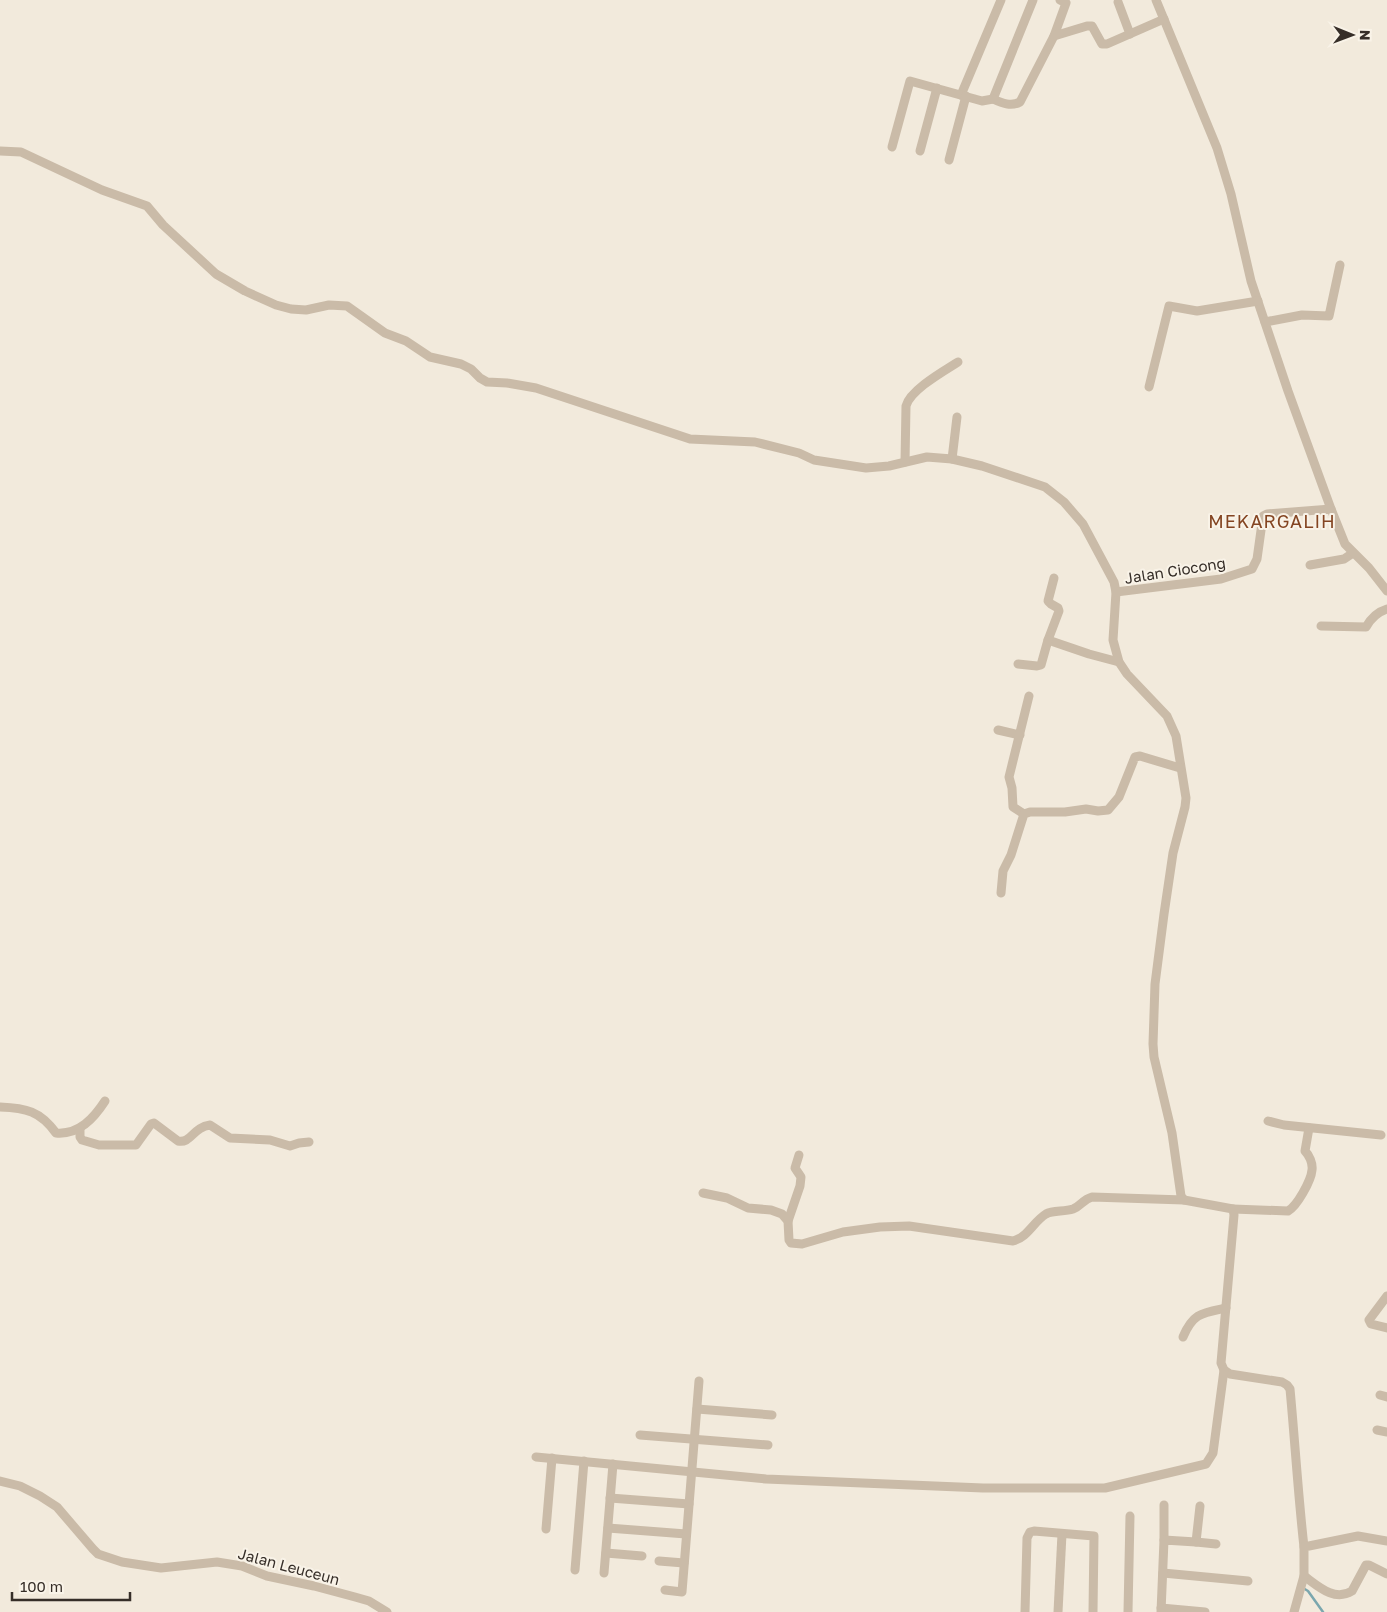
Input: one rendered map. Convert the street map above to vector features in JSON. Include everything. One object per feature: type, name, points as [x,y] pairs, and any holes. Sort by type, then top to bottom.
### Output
[{"type":"street","points":[[949,160],[964,96],[1002,0]]},
{"type":"street","points":[[993,100],[1032,0]]},
{"type":"street","points":[[892,147],[910,81],[982,101],[993,100],[1015,105],[1020,102],[1054,36],[1066,3],[1060,0]]},
{"type":"street","points":[[1156,0],[1217,148],[1231,194],[1244,254],[1258,301],[1331,509],[1345,544],[1369,568],[1387,590]]},
{"type":"street","points":[[1118,2],[1130,34]]},
{"type":"street","points":[[1054,36],[1092,26],[1102,44],[1106,44],[1164,19]]},
{"type":"street","points":[[920,151],[937,88]]},
{"type":"street","points":[[0,151],[21,152],[102,190],[146,206],[163,225],[216,274],[245,291],[276,305],[291,309],[306,310],[329,305],[347,306],[385,333],[406,341],[430,357],[461,364],[471,369],[487,382],[536,388],[690,439],[755,442],[799,453],[814,460],[866,468],[889,466],[927,457],[952,459],[982,466],[1045,487],[1055,493],[1083,524],[1114,582],[1116,592],[1113,640],[1119,662],[1127,674],[1167,716],[1176,736],[1186,798],[1173,853],[1164,914],[1155,984],[1153,1044],[1154,1057],[1172,1133],[1181,1196],[1184,1200]]},
{"type":"street","points":[[1265,322],[1302,315],[1329,316],[1340,265]]},
{"type":"street","points":[[1149,386],[1169,306],[1197,311],[1258,301]]},
{"type":"street","points":[[905,462],[906,406],[908,400],[958,362]]},
{"type":"street","points":[[952,459],[957,418]]},
{"type":"street","name":"Jalan Ciocong","points":[[1116,592],[1221,579],[1252,569],[1257,559],[1263,516],[1267,514],[1331,509]]},
{"type":"street","points":[[1310,565],[1344,559],[1353,553]]},
{"type":"street","points":[[1018,664],[1041,665],[1059,611],[1058,608],[1048,601],[1054,578]]},
{"type":"street","points":[[1321,626],[1366,627],[1371,618],[1380,611],[1387,610]]},
{"type":"street","points":[[1048,640],[1119,662]]},
{"type":"street","points":[[1029,696],[1009,777],[1012,788],[1013,808],[1024,814],[1030,812],[1108,810],[1119,797],[1135,757],[1140,756],[1180,768]]},
{"type":"street","points":[[998,730],[1020,735]]},
{"type":"street","points":[[1001,893],[1003,871],[1011,855],[1024,814]]},
{"type":"street","points":[[0,1107],[21,1108],[33,1112],[42,1117],[56,1133],[80,1128],[90,1120],[105,1101]]},
{"type":"street","points":[[1268,1121],[1284,1125],[1381,1136]]},
{"type":"street","points":[[80,1128],[82,1140],[99,1145],[136,1145],[150,1124],[154,1123],[178,1142],[186,1142],[199,1127],[210,1125],[230,1138],[270,1140],[290,1146],[309,1142]]},
{"type":"street","points":[[799,1155],[795,1168],[801,1177],[800,1186],[788,1221],[789,1240],[791,1243],[802,1244],[843,1232],[880,1227],[910,1226],[1013,1241],[1021,1239],[1047,1213],[1075,1209],[1084,1199],[1092,1196],[1184,1200],[1233,1209],[1291,1210],[1298,1201],[1312,1170],[1308,1153],[1305,1150],[1309,1128]]},
{"type":"street","points":[[703,1194],[727,1198],[748,1208],[771,1210],[782,1214],[788,1221]]},
{"type":"street","points":[[536,1457],[766,1479],[983,1488],[1105,1488],[1206,1464],[1213,1453],[1224,1370],[1221,1363],[1233,1209]]},
{"type":"street","points":[[1387,1296],[1369,1320],[1371,1324],[1387,1328]]},
{"type":"street","points":[[1183,1337],[1189,1324],[1199,1314],[1226,1308]]},
{"type":"street","points":[[1224,1370],[1230,1374],[1282,1382],[1290,1389],[1298,1499],[1304,1547],[1304,1576],[1294,1612]]},
{"type":"street","points":[[664,1590],[682,1592],[699,1381]]},
{"type":"street","points":[[696,1409],[772,1415]]},
{"type":"street","points":[[1377,1430],[1387,1432]]},
{"type":"street","points":[[640,1435],[768,1445]]},
{"type":"street","points":[[546,1529],[552,1458]]},
{"type":"street","points":[[575,1570],[584,1461]]},
{"type":"street","points":[[604,1573],[613,1464]]},
{"type":"street","name":"Jalan Leuceun","points":[[0,1482],[20,1486],[57,1507],[98,1554],[122,1562],[161,1568],[217,1562],[242,1566],[266,1576],[314,1586],[368,1601],[388,1612]]},
{"type":"street","points":[[610,1498],[689,1504]]},
{"type":"street","points":[[1164,1505],[1161,1610],[1205,1612]]},
{"type":"street","points":[[1196,1542],[1200,1506]]},
{"type":"street","points":[[1128,1612],[1130,1516]]},
{"type":"street","points":[[608,1528],[686,1534]]},
{"type":"street","points":[[1025,1612],[1029,1535],[1034,1531],[1094,1536],[1093,1612]]},
{"type":"street","points":[[1058,1612],[1062,1534]]},
{"type":"street","points":[[1304,1547],[1358,1536],[1387,1541]]},
{"type":"street","points":[[1164,1540],[1216,1544]]},
{"type":"street","points":[[606,1553],[642,1556]]},
{"type":"street","points":[[659,1561],[684,1563]]},
{"type":"street","points":[[1304,1576],[1328,1594],[1340,1595],[1352,1591],[1366,1565],[1387,1574]]},
{"type":"street","points":[[1162,1573],[1248,1581]]},
{"type":"waterway","points":[[1303,1588],[1308,1591],[1323,1612]]},
{"type":"district","name":"MEKARGALIH","points":[[1272,521]]}]
